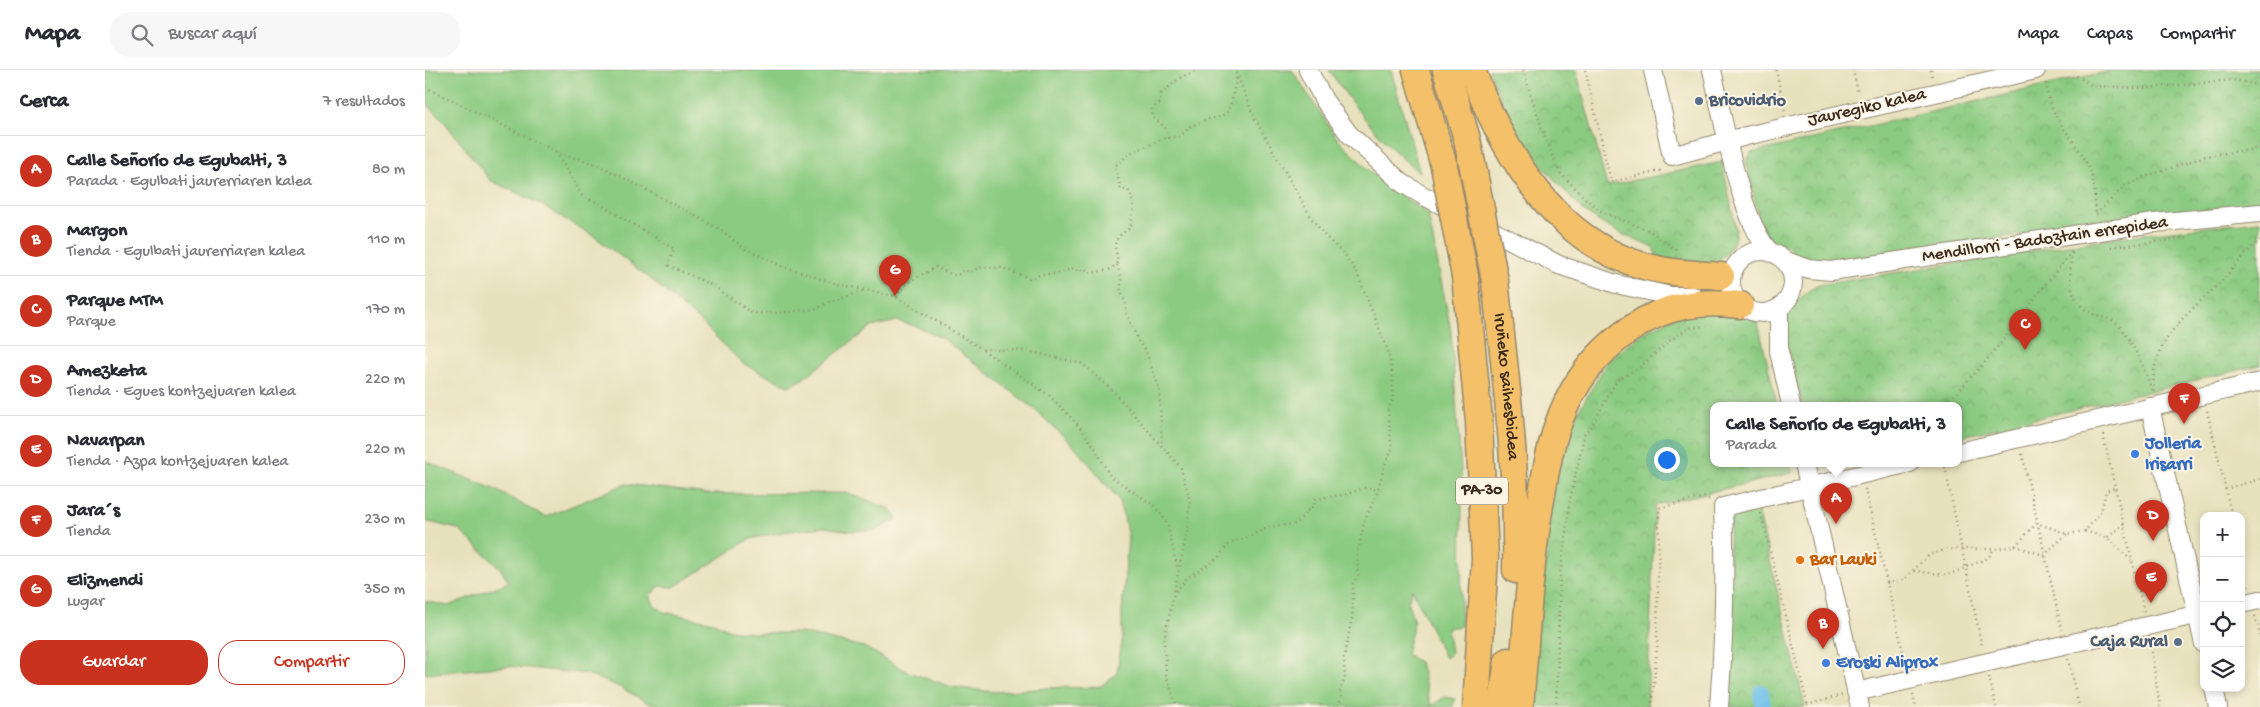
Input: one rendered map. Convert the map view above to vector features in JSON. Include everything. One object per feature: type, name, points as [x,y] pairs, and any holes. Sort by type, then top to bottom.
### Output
[{"type":"highway","points":[[1409,70],[1432,126]]},
{"type":"highway","name":"Iruñeko saihesbidea","points":[[1416,70],[1444,166],[1465,276],[1479,421],[1485,558],[1476,707]]},
{"type":"highway","name":"Iruñeko saihesbidea","points":[[1447,70],[1467,139],[1495,281],[1513,439],[1517,529],[1515,614],[1501,707]]},
{"type":"highway","points":[[1463,70],[1467,139]]},
{"type":"highway","points":[[1472,70],[1482,96],[1502,136],[1523,172],[1547,204],[1574,231],[1599,247],[1629,261],[1735,292]]},
{"type":"highway","points":[[1520,707],[1534,539],[1548,455],[1573,392],[1593,362],[1615,339],[1645,319],[1669,309],[1693,303],[1720,302],[1735,292]]},
{"type":"street","points":[[1308,70],[1325,100],[1349,134],[1402,183],[1424,196],[1559,265],[1615,284],[1651,291],[1697,285],[1735,292],[1757,313],[1769,313],[1779,308],[1788,299],[1793,286],[1791,272],[1777,256],[1761,243],[1756,233],[1743,197],[1712,70]]},
{"type":"street","name":"Jauregiko kalea","points":[[1653,70],[1673,156],[1788,126],[2041,76]]},
{"type":"street","points":[[1743,197],[1744,257]]},
{"type":"street","name":"Mendillorri - Badoztain errepidea","points":[[1777,256],[1809,270],[1831,271],[2154,223],[2260,213]]},
{"type":"street","points":[[1777,256],[1757,252],[1744,257],[1735,266],[1735,292],[1763,323],[1779,350]]},
{"type":"street","name":"Mendillorri - Badoztain errepidea","points":[[1793,286],[1831,271]]},
{"type":"street","points":[[1779,308],[1779,350],[1790,402]]},
{"type":"street","points":[[1962,451],[2260,382]]},
{"type":"street","points":[[1805,467],[1858,699],[1910,680],[2200,614],[2150,407]]},
{"type":"street","points":[[1719,707],[1726,582],[1723,507],[1892,467]]},
{"type":"street","points":[[2215,692],[2218,707]]},
{"type":"path","points":[[1169,138],[1165,127],[1153,118],[1152,108],[1159,103],[1161,94],[1165,90],[1180,78],[1197,70]]},
{"type":"path","points":[[1235,70],[1255,119],[1312,219],[1349,260],[1357,273],[1388,350],[1393,378],[1393,399],[1389,411],[1393,451],[1386,461],[1382,483],[1365,520],[1357,555],[1358,575],[1353,584],[1353,612],[1344,658],[1345,679],[1340,690],[1341,699],[1339,707]]},
{"type":"path","points":[[1523,70],[1545,138],[1560,172],[1586,199],[1602,212],[1650,231],[1680,253]]},
{"type":"path","points":[[1585,70],[1611,182],[1666,170]]},
{"type":"path","points":[[1776,70],[1788,126]]},
{"type":"path","points":[[1853,70],[1862,110]]},
{"type":"path","points":[[1163,448],[1159,388],[1145,349],[1139,343],[1126,312],[1127,303],[1121,293],[1121,277],[1117,265],[1116,240],[1120,232],[1130,228],[1135,211],[1132,196],[1128,190],[1121,190],[1115,166],[1129,154],[1169,138],[1179,136],[1191,126],[1208,119],[1220,117],[1229,111],[1237,75]]},
{"type":"path","points":[[2041,76],[2053,114],[2089,168],[2094,187],[2096,214],[2125,186],[2147,176],[2206,156],[2260,148]]},
{"type":"path","points":[[2077,76],[2093,86],[2146,88],[2233,80],[2260,85]]},
{"type":"path","points":[[425,87],[556,152],[599,165],[720,229],[744,248],[782,266],[837,284],[895,296],[982,349],[1051,397],[1079,426],[1095,448],[1110,476],[1153,504],[1162,515],[1168,527],[1179,573]]},
{"type":"path","points":[[556,152],[583,197],[596,202],[674,250],[668,265],[713,286],[752,313],[816,309],[829,302],[865,290]]},
{"type":"path","points":[[1946,402],[1990,357],[2040,290],[2072,252],[2070,281],[2077,302],[2089,312],[2115,322],[2130,339],[2155,396],[2152,376],[2160,351],[2170,333],[2183,316],[2220,282],[2260,240]]},
{"type":"path","points":[[895,296],[910,281],[936,267],[953,275],[958,275],[965,270],[969,272],[981,267],[1003,268],[1029,278],[1043,274],[1055,274],[1074,268],[1078,271],[1085,269],[1092,273],[1112,269],[1117,265]]},
{"type":"path","points":[[1556,707],[1560,577],[1570,500],[1585,432],[1590,429],[1617,380],[1639,368],[1669,341],[1689,328],[1706,325]]},
{"type":"path","points":[[982,349],[1028,351],[1083,364],[1115,393],[1181,468],[1190,501],[1187,532],[1164,640],[1166,674],[1177,707]]},
{"type":"path","points":[[2203,395],[2231,512]]},
{"type":"path","points":[[2102,431],[2147,625],[2160,707]]},
{"type":"path","points":[[2021,448],[2079,707]]},
{"type":"path","points":[[1945,467],[1996,707]]},
{"type":"path","points":[[1861,474],[1910,680]]},
{"type":"path","points":[[2225,489],[2260,479]]},
{"type":"path","points":[[2085,531],[2101,512],[2106,491],[2116,487]]},
{"type":"path","points":[[1175,593],[1187,578],[1219,558],[1231,543],[1269,527],[1296,524],[1314,506],[1316,499],[1347,494],[1364,488],[1378,489]]},
{"type":"path","points":[[1652,707],[1657,647],[1659,508],[1705,497],[1723,507]]},
{"type":"path","points":[[1757,499],[1807,706],[1858,699]]},
{"type":"path","points":[[2037,523],[2067,534],[2085,531],[2107,538],[2132,561]]},
{"type":"path","points":[[2015,546],[2037,523]]},
{"type":"path","points":[[2107,538],[2123,524]]},
{"type":"path","points":[[2044,555],[2067,534]]},
{"type":"path","points":[[1887,583],[1903,580],[1929,555],[1948,549],[1994,550],[2015,546],[2044,555]]},
{"type":"path","points":[[1913,571],[1948,575],[1988,558],[1994,550]]},
{"type":"path","points":[[2241,557],[2260,636]]},
{"type":"green space","points":[[425,70],[1292,70],[1338,140],[1379,180],[1428,214],[1451,331],[1462,485],[1461,626],[1447,628],[1451,653],[1445,658],[1412,589],[1408,602],[1414,622],[1406,654],[1420,663],[1431,706],[1445,697],[1455,699],[1453,707],[669,707],[648,703],[620,687],[587,674],[509,666],[425,674],[425,601],[448,606],[509,582],[500,568],[458,529],[425,521],[425,461],[494,489],[545,517],[626,484],[708,494],[848,493],[891,509],[897,519],[877,530],[849,531],[824,527],[782,532],[750,539],[674,587],[660,586],[650,595],[654,605],[664,612],[714,622],[730,630],[755,633],[801,633],[864,647],[908,672],[952,687],[995,692],[1101,686],[1117,673],[1122,640],[1122,612],[1128,538],[1118,499],[1078,450],[1033,408],[942,338],[915,326],[897,321],[871,327],[800,381],[788,386],[742,363],[703,324],[652,280],[595,237],[540,204],[490,180],[442,119],[425,102]]},
{"type":"green space","points":[[1329,70],[1391,70],[1420,173],[1370,125]]},
{"type":"green space","points":[[1489,70],[1576,70],[1607,186],[1722,162],[1736,230],[1731,247],[1720,258],[1709,263],[1657,258],[1654,248],[1614,230],[1589,215],[1534,155],[1504,105]]},
{"type":"green space","points":[[2114,70],[2260,70],[2260,204],[2118,221],[1830,262],[1813,262],[1797,256],[1788,247],[1776,242],[1766,234],[1759,219],[1746,162],[1751,153]]},
{"type":"green space","points":[[2260,221],[2260,365],[1962,436],[1962,402],[1801,402],[1787,336],[1788,318],[1796,303],[1808,291],[1818,285],[2119,237]]},
{"type":"green space","points":[[1740,312],[1758,323],[1776,402],[1710,402],[1710,467],[1790,467],[1792,473],[1655,505],[1647,707],[1531,707],[1553,491],[1571,424],[1609,359],[1645,332],[1682,313]]},
{"type":"green space","points":[[1817,467],[1836,467],[1818,471]]},
{"type":"green space","points":[[1757,506],[1805,707],[1725,707],[1730,514]]},
{"type":"waterway","points":[[1761,692],[1763,707]]},
{"type":"place","name":"Bricovidrio","points":[[1699,101]]},
{"type":"place","name":"Elizmendi","points":[[895,296]]},
{"type":"place","name":"Parque MTM","points":[[2025,350]]},
{"type":"place","name":"Jara´s","points":[[2184,424]]},
{"type":"place","name":"Jolleria Irisarri","points":[[2135,454]]},
{"type":"place","name":"Calle Señorío de Egubalti, 3","points":[[1836,524]]},
{"type":"place","name":"Amezketa","points":[[2153,541]]},
{"type":"place","name":"Bar Lauki","points":[[1800,560]]},
{"type":"place","name":"Navarpan","points":[[2151,603]]},
{"type":"place","name":"Caja Rural","points":[[2178,642]]},
{"type":"place","name":"Margon","points":[[1823,649]]},
{"type":"place","name":"Eroski Aliprox","points":[[1826,663]]}]
